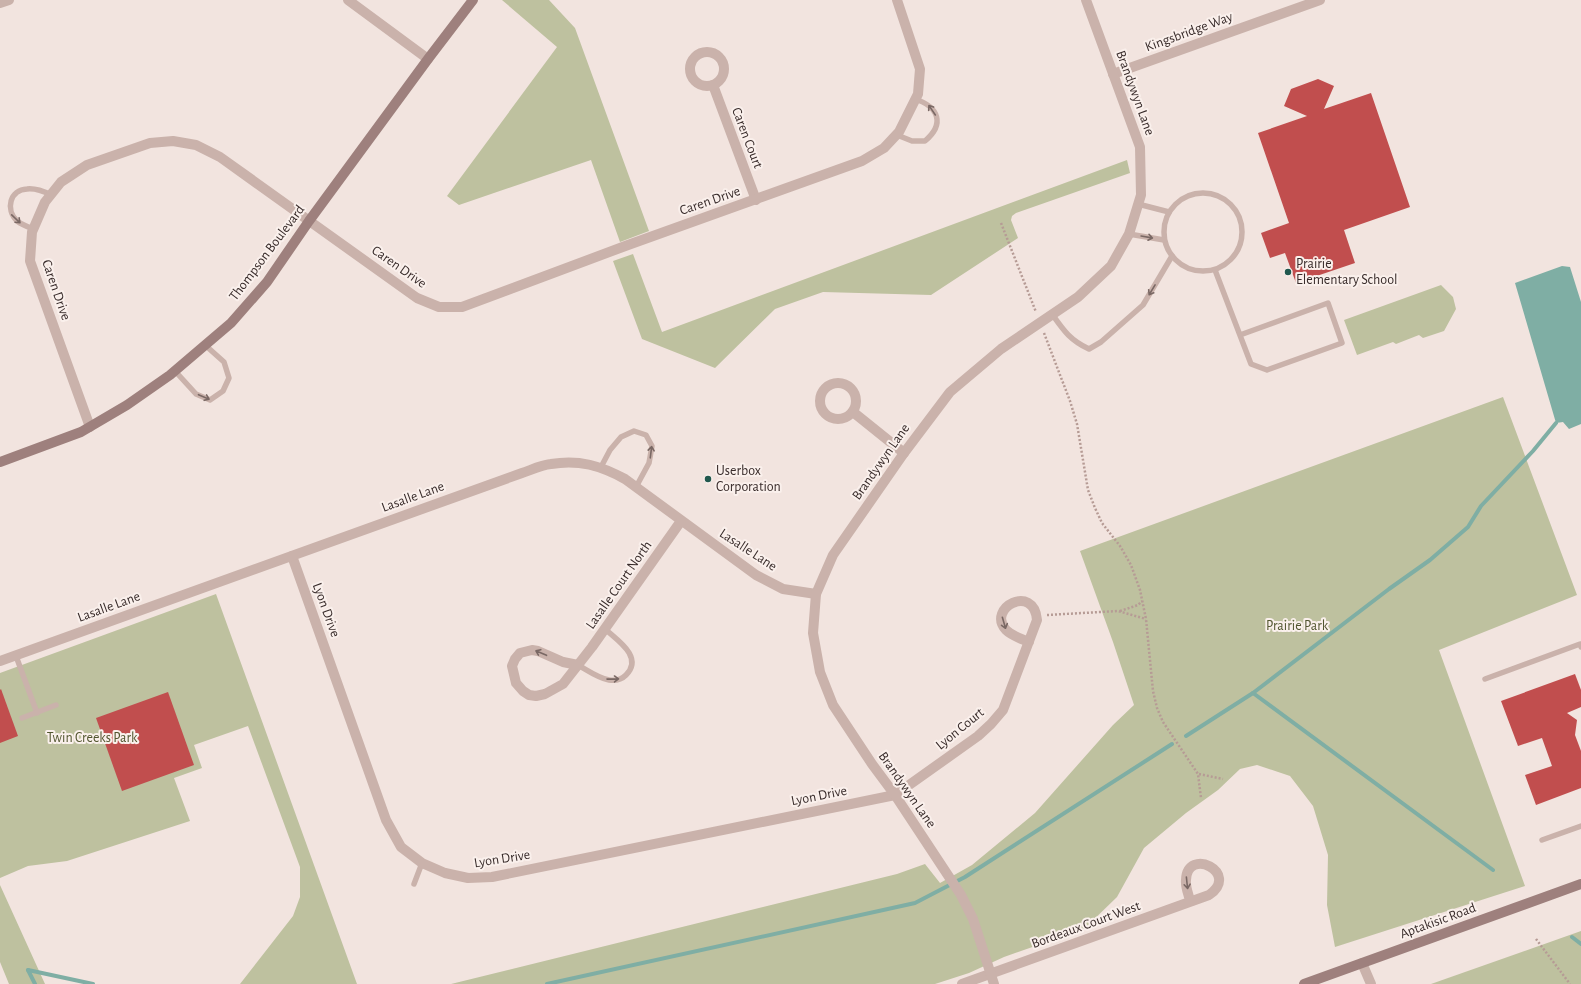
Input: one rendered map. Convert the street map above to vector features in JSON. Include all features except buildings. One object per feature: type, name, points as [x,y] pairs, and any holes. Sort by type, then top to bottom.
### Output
[{"type":"street","points":[[0,3],[9,0]]},
{"type":"street","points":[[348,0],[428,59]]},
{"type":"street","name":"Thompson Boulevard","points":[[0,462],[81,432],[127,406],[175,371],[231,323],[267,282],[428,59],[473,0]]},
{"type":"street","name":"Caren Drive","points":[[90,427],[30,261],[32,232],[45,202],[61,182],[87,165],[150,143],[173,140],[196,144],[220,157],[417,298],[439,307],[462,307],[628,245],[862,161],[884,148],[896,135],[918,94],[920,69],[897,0]]},
{"type":"street","name":"Brandywyn Lane","points":[[994,984],[973,919],[961,895],[833,705],[820,672],[813,633],[816,594],[833,555],[904,453],[950,392],[1001,349],[1078,297],[1111,266],[1129,234],[1141,195],[1140,147],[1086,0]]},
{"type":"street","name":"Kingsbridge Way","points":[[1113,74],[1320,0]]},
{"type":"street","name":"Caren Court","points":[[713,85],[756,200]]},
{"type":"street","points":[[853,412],[904,453]]},
{"type":"street","name":"Lasalle Lane","points":[[0,662],[522,473],[551,464],[580,462],[601,467],[625,479],[756,575],[784,589],[816,594]]},
{"type":"street","name":"Lasalle Court North","points":[[578,665],[563,662],[538,651],[532,650],[520,653],[512,666],[516,683],[520,689],[529,695],[536,696],[549,693],[559,687],[569,678],[681,521]]},
{"type":"street","name":"Lyon Drive","points":[[292,556],[386,820],[401,847],[422,863],[445,873],[468,878],[492,877],[894,795]]},
{"type":"street","points":[[1029,642],[1006,630],[1003,625],[1002,614],[1009,604],[1020,601],[1031,605],[1035,609],[1037,616]]},
{"type":"street","name":"Lyon Court","points":[[894,795],[978,736],[1003,710],[1037,620],[1037,616]]},
{"type":"street","name":"Aptakisic Road","points":[[1304,984],[1581,884]]},
{"type":"street","name":"Bordeaux Court West","points":[[962,984],[1190,902]]},
{"type":"street","points":[[1362,963],[1371,984]]},
{"type":"lane","points":[[896,135],[912,141],[925,141],[934,133],[938,122],[934,109],[926,102],[915,99]]},
{"type":"lane","points":[[33,229],[17,221],[10,212],[10,202],[15,194],[25,189],[38,189],[51,195]]},
{"type":"lane","points":[[1200,193],[1213,194],[1224,199],[1234,208],[1240,219],[1243,231],[1241,244],[1235,255],[1226,264],[1214,270],[1203,272],[1191,270],[1180,264],[1172,256],[1164,240],[1165,221],[1169,212],[1177,202],[1188,196],[1200,193]]},
{"type":"lane","points":[[1138,204],[1169,212]]},
{"type":"lane","points":[[1129,234],[1164,240]]},
{"type":"lane","points":[[1052,314],[1065,332],[1076,343],[1089,349],[1101,342],[1142,305],[1172,256]]},
{"type":"lane","points":[[1214,270],[1251,364],[1267,370],[1342,344],[1328,303],[1240,335]]},
{"type":"lane","points":[[175,371],[196,394],[210,400],[223,391],[229,378],[224,362],[205,345]]},
{"type":"lane","points":[[601,467],[610,450],[621,437],[634,431],[646,435],[652,446],[649,463],[636,487]]},
{"type":"lane","points":[[578,665],[611,680],[623,678],[628,672],[632,664],[630,653],[605,629]]},
{"type":"lane","points":[[1485,679],[1580,644],[1581,647]]},
{"type":"lane","points":[[16,656],[37,713]]},
{"type":"lane","points":[[22,718],[56,705]]},
{"type":"lane","points":[[1542,840],[1581,826]]},
{"type":"lane","points":[[414,884],[422,863]]},
{"type":"path","points":[[1002,222],[1070,401],[1077,424],[1088,490],[1102,523],[1120,546],[1131,565],[1142,600],[1146,619],[1153,691],[1157,708],[1164,722],[1198,774],[1201,798]]},
{"type":"path","points":[[1037,616],[1118,611],[1138,605],[1142,600]]},
{"type":"path","points":[[1118,611],[1146,619]]},
{"type":"path","points":[[1198,774],[1223,779]]},
{"type":"path","points":[[1536,939],[1570,984]]},
{"type":"green space","points":[[502,0],[549,0],[575,28],[649,231],[620,242],[591,160],[459,205],[447,196],[557,47]]},
{"type":"green space","points":[[1127,160],[1130,173],[1016,213],[1012,216],[1011,220],[1018,238],[931,295],[823,292],[775,309],[715,368],[642,339],[613,261],[633,254],[662,332]]},
{"type":"green space","points":[[1441,285],[1453,297],[1456,309],[1444,331],[1423,338],[1419,335],[1396,344],[1393,342],[1357,355],[1344,320]]},
{"type":"green space","name":"Prairie Park","points":[[1503,397],[1577,595],[1439,650],[1525,886],[1335,947],[1327,905],[1328,855],[1313,806],[1290,776],[1257,765],[1240,769],[1218,790],[1186,813],[1144,848],[1117,897],[1084,929],[1004,957],[969,973],[935,984],[451,984],[897,874],[925,864],[940,883],[972,865],[1035,813],[1113,725],[1134,705],[1080,551]]},
{"type":"green space","name":"Twin Creeks Park","points":[[216,594],[357,984],[240,984],[293,916],[300,897],[300,867],[248,726],[194,745],[202,768],[174,778],[190,821],[67,861],[28,866],[0,878],[0,673]]},
{"type":"green space","points":[[0,885],[45,984],[9,984],[0,962]]},
{"type":"green space","points":[[1581,931],[1581,984],[1431,984]]},
{"type":"water","points":[[1562,266],[1570,267],[1581,302],[1581,424],[1569,429],[1563,422],[1556,423],[1515,283]]},
{"type":"waterway","points":[[1186,736],[1253,693],[1389,589],[1430,560],[1468,527],[1481,506],[1533,451],[1556,423]]},
{"type":"waterway","points":[[1253,693],[1493,870]]},
{"type":"waterway","points":[[547,984],[915,903],[965,877],[1172,744]]},
{"type":"waterway","points":[[1572,937],[1581,944]]},
{"type":"waterway","points":[[28,970],[93,984]]},
{"type":"waterway","points":[[28,970],[35,984]]},
{"type":"place","name":"Prairie Elementary School","points":[[1288,272]]},
{"type":"place","name":"Userbox Corporation","points":[[708,479]]}]
